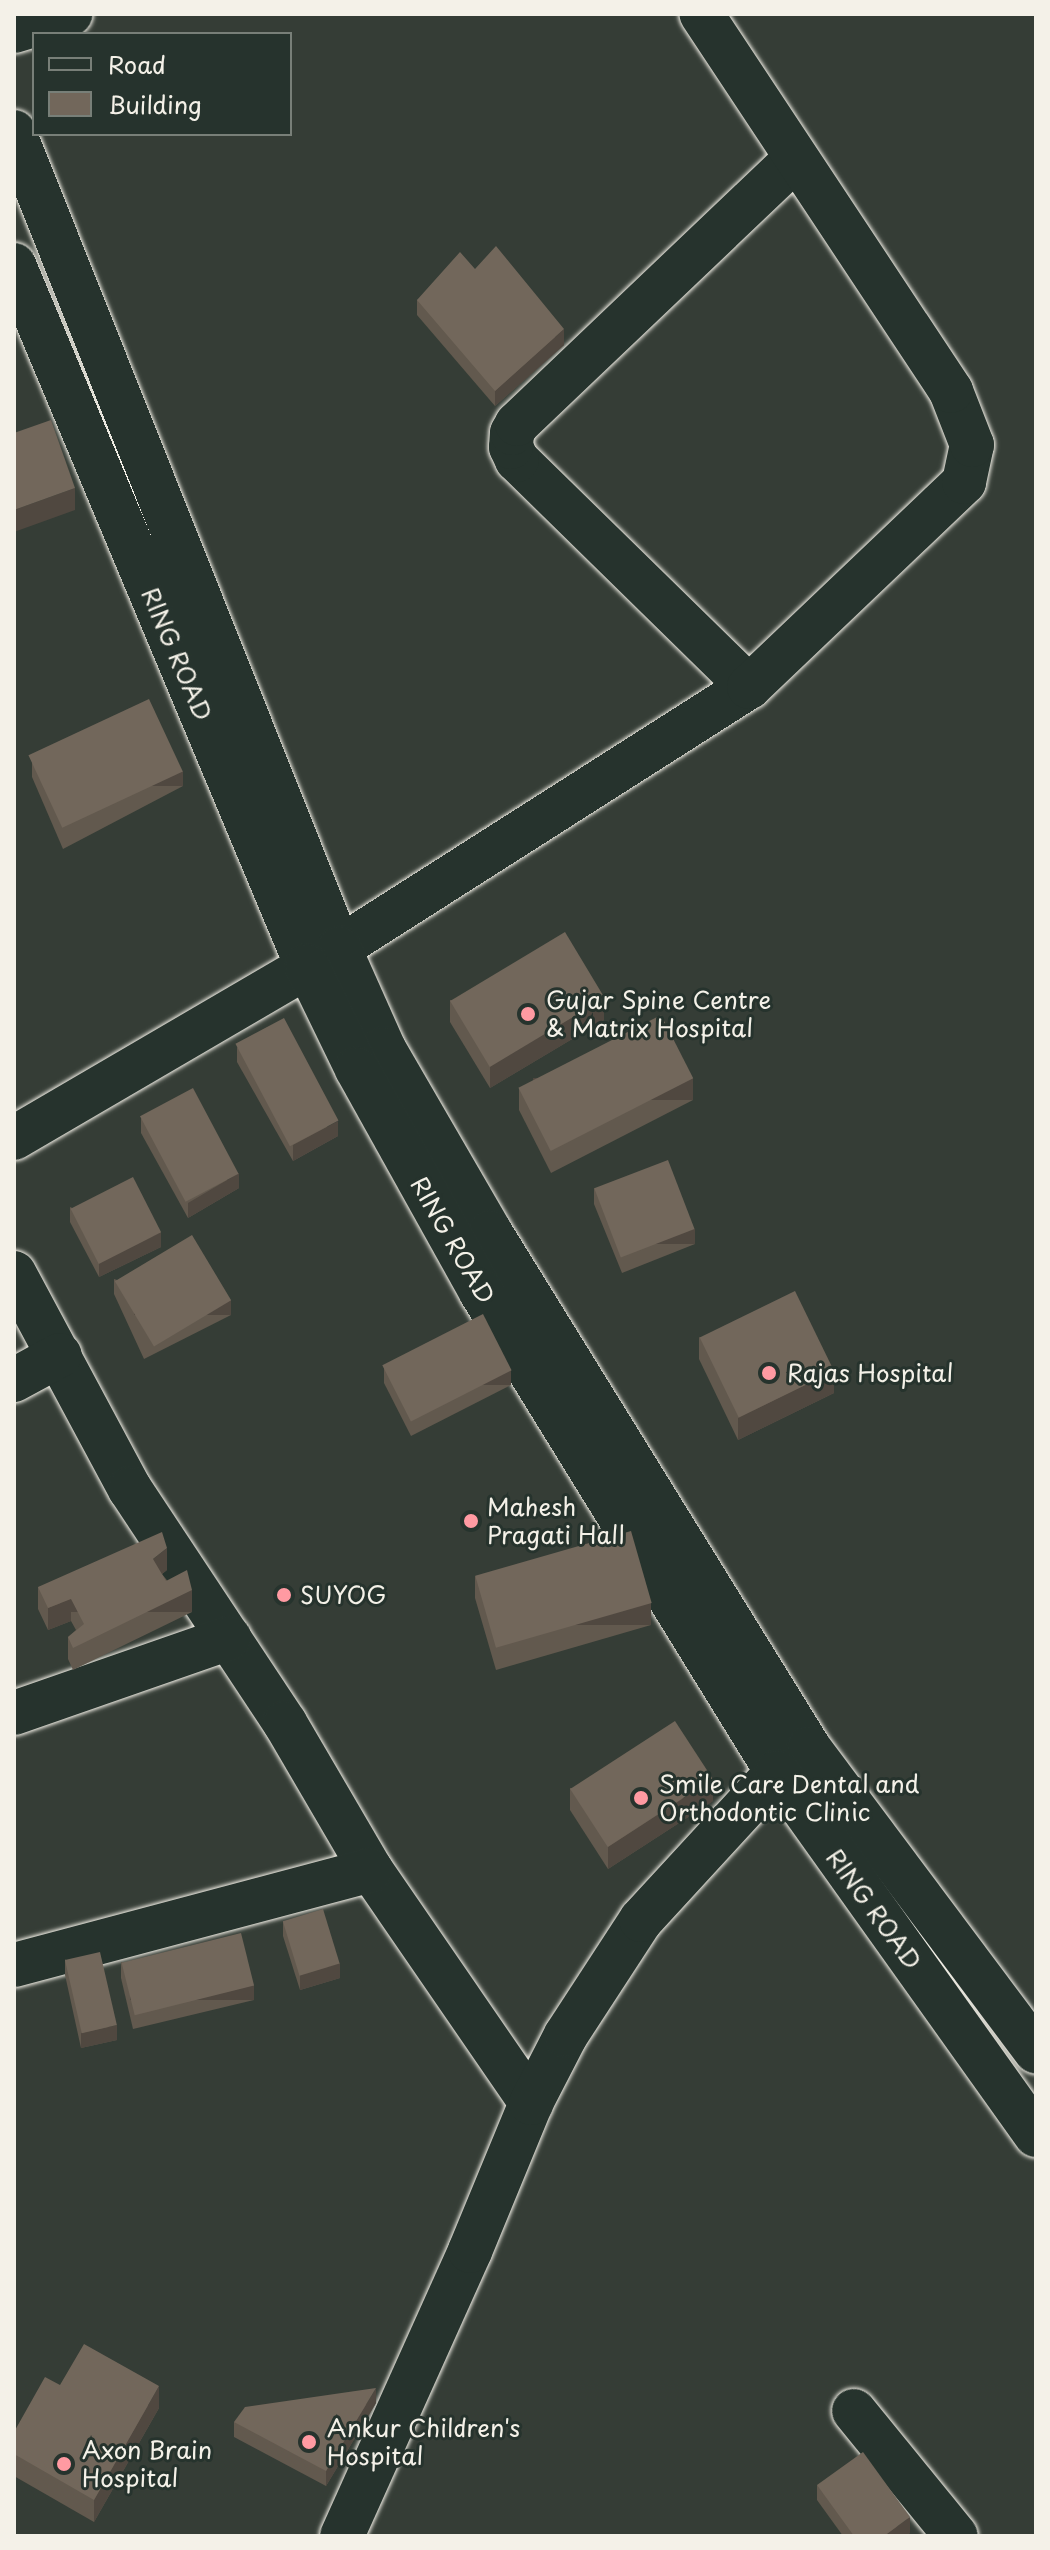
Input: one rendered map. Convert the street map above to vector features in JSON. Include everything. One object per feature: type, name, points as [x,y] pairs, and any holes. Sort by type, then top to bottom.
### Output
[{"type":"street","points":[[14,31],[70,14]]},
{"type":"street","points":[[14,1138],[323,957],[749,687],[964,482],[972,445],[951,391],[701,14]]},
{"type":"street","points":[[14,132],[25,191],[323,957]]},
{"type":"street","points":[[749,687],[517,460],[511,447],[512,433],[517,424],[796,158]]},
{"type":"street","name":"RING ROAD","points":[[14,265],[323,957],[357,1069],[481,1292],[793,1760],[1036,2135]]},
{"type":"street","points":[[14,1273],[130,1489],[285,1723],[371,1870],[531,2103]]},
{"type":"street","points":[[14,1380],[60,1355]]},
{"type":"street","points":[[14,1713],[229,1638]]},
{"type":"street","points":[[342,2536],[470,2251],[531,2103],[566,2035],[641,1920],[793,1760],[1028,2029]]},
{"type":"street","points":[[14,1965],[371,1870]]},
{"type":"street","points":[[854,2411],[956,2536]]},
{"type":"building","points":[[496,246],[564,329],[495,391],[417,300],[460,252],[475,269]]},
{"type":"building","points":[[51,420],[75,488],[14,510],[14,433]]},
{"type":"building","points":[[149,699],[183,772],[62,828],[28,755]]},
{"type":"building","points":[[565,932],[605,998],[490,1067],[450,1001]]},
{"type":"building","points":[[661,1015],[693,1078],[551,1151],[518,1088]]},
{"type":"building","points":[[284,1018],[338,1120],[290,1146],[235,1044]]},
{"type":"building","points":[[193,1088],[239,1174],[186,1202],[140,1116]]},
{"type":"building","points":[[668,1160],[695,1229],[621,1257],[594,1188]]},
{"type":"building","points":[[133,1177],[161,1232],[99,1264],[71,1209]]},
{"type":"building","points":[[192,1235],[231,1300],[154,1346],[115,1281]]},
{"type":"building","points":[[795,1291],[834,1371],[739,1417],[700,1337]]},
{"type":"building","points":[[483,1314],[512,1370],[411,1421],[382,1365]]},
{"type":"building","points":[[631,1531],[652,1603],[496,1648],[475,1576]]},
{"type":"building","points":[[162,1532],[167,1548],[153,1559],[166,1581],[187,1570],[192,1590],[73,1648],[68,1637],[84,1624],[71,1599],[48,1608],[38,1587]]},
{"type":"building","points":[[675,1721],[713,1779],[608,1847],[570,1789]]},
{"type":"building","points":[[323,1909],[340,1964],[300,1976],[283,1921]]},
{"type":"building","points":[[241,1933],[254,1985],[135,2015],[122,1963]]},
{"type":"building","points":[[100,1952],[117,2025],[82,2033],[65,1960]]},
{"type":"building","points":[[84,2344],[159,2386],[94,2500],[14,2454],[14,2432],[45,2377],[60,2385]]},
{"type":"building","points":[[376,2388],[326,2471],[234,2422],[245,2407]]},
{"type":"building","points":[[863,2452],[910,2517],[884,2536],[854,2536],[817,2485]]},
{"type":"place","name":"Gujar Spine Centre & Matrix Hospital","points":[[528,1014]]},
{"type":"place","name":"Rajas Hospital","points":[[769,1373]]},
{"type":"place","name":"Mahesh Pragati Hall","points":[[471,1521]]},
{"type":"place","name":"SUYOG","points":[[284,1595]]},
{"type":"place","name":"Smile Care Dental and Orthodontic Clinic","points":[[641,1798]]},
{"type":"place","name":"Ankur Children's Hospital","points":[[309,2442]]},
{"type":"place","name":"Axon Brain Hospital","points":[[64,2464]]}]
